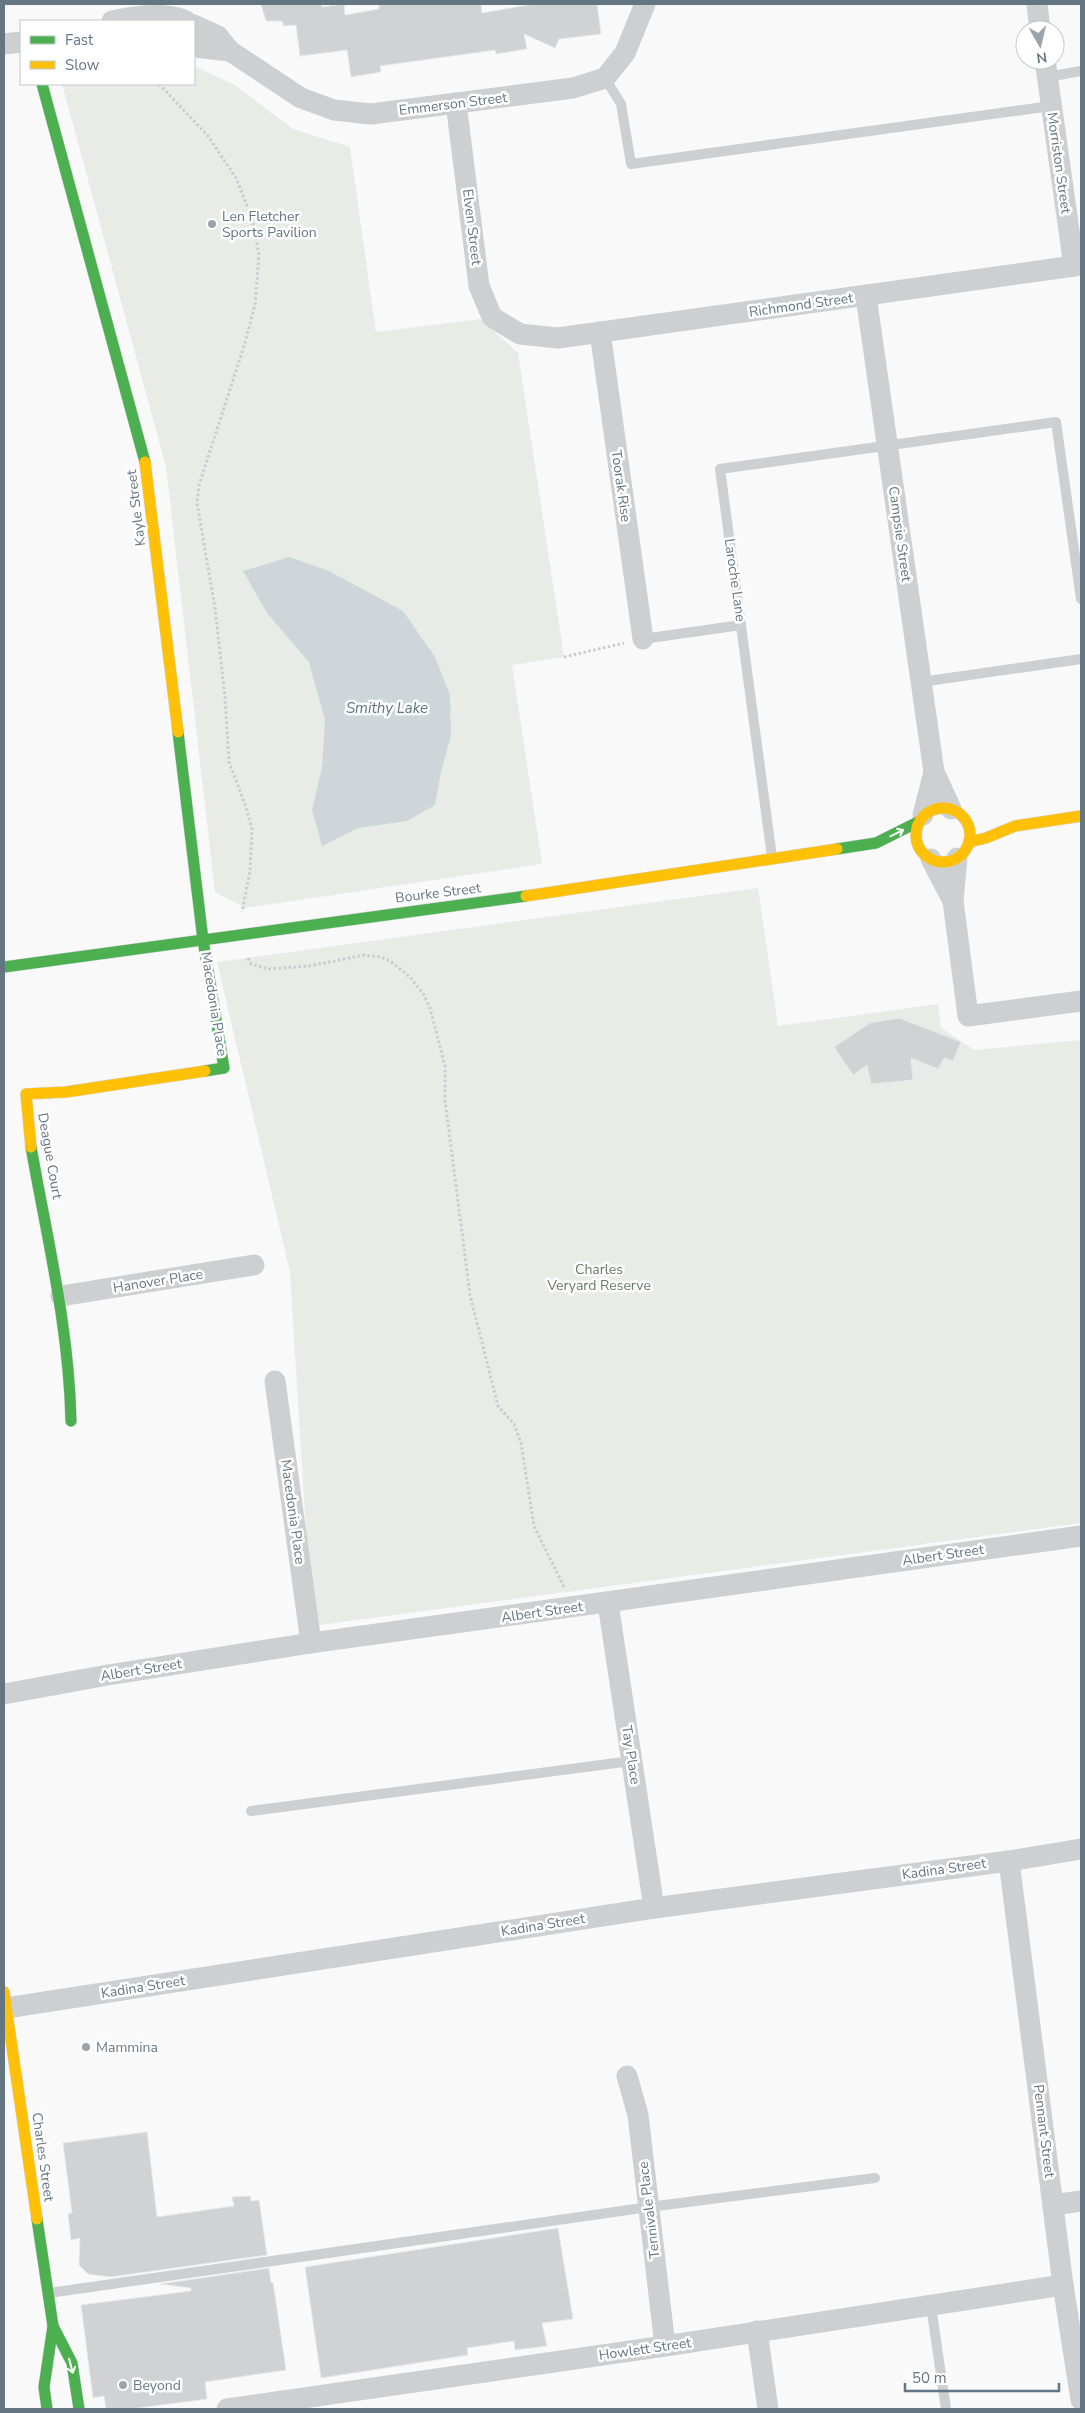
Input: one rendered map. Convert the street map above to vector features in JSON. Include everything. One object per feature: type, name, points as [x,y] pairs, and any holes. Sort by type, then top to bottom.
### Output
[{"type":"main road","name":"Kayle Street","points":[[42,85],[145,460],[203,940]]},
{"type":"main road","points":[[928,857],[916,840],[921,819],[937,808],[956,811],[985,822],[1015,826]]},
{"type":"main road","points":[[956,811],[969,827],[963,850]]},
{"type":"main road","points":[[909,851],[940,862],[986,838],[1015,826],[1081,816]]},
{"type":"main road","name":"Bourke Street","points":[[876,844],[921,819]]},
{"type":"main road","name":"Bourke Street","points":[[4,967],[244,933],[504,900],[876,844],[892,847]]},
{"type":"main road","name":"Macedonia Place","points":[[203,940],[224,1068]]},
{"type":"main road","name":"Deague Court","points":[[71,1422],[70,1374],[61,1296],[29,1143],[26,1094],[66,1092],[224,1068]]},
{"type":"main road","name":"Charles Street","points":[[5,2000],[53,2326],[44,2387],[47,2409]]},
{"type":"main road","name":"Charles Street","points":[[53,2326],[72,2363],[79,2409]]},
{"type":"main road","points":[[35,2409],[44,2387]]},
{"type":"street","points":[[605,78],[625,53],[645,4]]},
{"type":"street","points":[[1037,4],[1039,20]]},
{"type":"street","name":"Emmerson Street","points":[[116,20],[129,17],[182,18]]},
{"type":"street","name":"Emmerson Street","points":[[195,24],[218,36],[230,51],[301,98],[334,110],[371,114],[573,88],[605,78]]},
{"type":"street","points":[[4,44],[20,42]]},
{"type":"street","name":"Emmerson Street","points":[[195,47],[230,51]]},
{"type":"street","name":"Morriston Street","points":[[1046,70],[1077,266]]},
{"type":"street","name":"Elven Street","points":[[456,103],[480,286],[492,317],[520,334]]},
{"type":"street","name":"Richmond Street","points":[[520,334],[558,338],[1077,266]]},
{"type":"street","name":"Campsie Street","points":[[866,296],[934,772],[956,811]]},
{"type":"street","name":"Toorak Rise","points":[[600,332],[643,639]]},
{"type":"street","name":"Campsie Street","points":[[921,819],[934,772]]},
{"type":"street","points":[[963,850],[953,901],[968,1016],[1081,1001]]},
{"type":"street","points":[[928,857],[953,901]]},
{"type":"street","name":"Hanover Place","points":[[61,1296],[254,1266]]},
{"type":"street","name":"Macedonia Place","points":[[275,1381],[311,1644]]},
{"type":"street","name":"Albert Street","points":[[4,1694],[108,1675],[311,1644],[1081,1536]]},
{"type":"street","name":"Tay Place","points":[[608,1603],[654,1908]]},
{"type":"street","name":"Kadina Street","points":[[5,2000],[654,1908],[1009,1861],[1081,1849]]},
{"type":"street","name":"Pennant Street","points":[[1009,1861],[1063,2285],[1081,2400]]},
{"type":"street","name":"Tennivale Place","points":[[627,2076],[638,2115],[665,2346]]},
{"type":"street","points":[[1053,2205],[1081,2201]]},
{"type":"street","name":"Howlett Street","points":[[227,2409],[665,2346],[1063,2285]]},
{"type":"street","points":[[757,2331],[768,2409]]},
{"type":"lane","points":[[1065,70],[1081,71]]},
{"type":"lane","points":[[605,78],[621,104],[631,164],[1051,106]]},
{"type":"lane","points":[[888,446],[1056,422],[1081,599]]},
{"type":"lane","name":"Laroche Lane","points":[[773,859],[720,469],[888,446]]},
{"type":"lane","points":[[643,639],[741,625]]},
{"type":"lane","points":[[921,682],[1081,658]]},
{"type":"lane","points":[[251,1811],[631,1761]]},
{"type":"lane","points":[[48,2293],[649,2207],[875,2178]]},
{"type":"lane","points":[[931,2306],[946,2409]]},
{"type":"path","points":[[160,85],[208,136],[236,178],[252,218],[259,255],[254,304],[236,374],[198,485],[197,503],[215,608],[225,697],[228,762],[246,807],[252,829],[250,871],[242,910],[248,959],[251,964],[262,969],[309,966],[364,955],[373,956],[390,961],[398,967],[410,977],[424,995],[430,1008],[445,1066],[444,1100],[470,1295],[498,1406],[514,1424],[521,1443],[534,1526],[574,1608]]},
{"type":"path","points":[[564,657],[643,639]]},
{"type":"green space","points":[[195,66],[235,85],[293,129],[350,147],[376,332],[481,319],[518,353],[564,657],[512,665],[542,864],[245,908],[215,892],[166,467],[62,85],[195,85]]},
{"type":"green space","name":"Charles Veryard Reserve","points":[[758,888],[778,1026],[938,1004],[941,1028],[974,1050],[1081,1040],[1081,1523],[312,1626],[290,1272],[217,962]]},
{"type":"water","name":"Smithy Lake","points":[[289,557],[329,571],[403,611],[435,657],[450,695],[451,735],[441,772],[435,805],[407,821],[358,828],[322,846],[312,810],[322,768],[325,720],[309,662],[267,613],[243,571]]},
{"type":"building","points":[[261,4],[321,4],[322,7],[344,4],[345,15],[379,9],[379,4],[481,4],[482,13],[534,4],[597,4],[601,34],[559,39],[555,48],[524,34],[527,49],[496,54],[495,50],[380,66],[381,72],[351,77],[347,50],[300,56],[296,25],[284,26],[282,21],[266,21]]},
{"type":"building","points":[[899,1018],[961,1042],[953,1061],[944,1058],[938,1069],[911,1058],[913,1080],[871,1084],[867,1065],[853,1075],[834,1047],[870,1023]]},
{"type":"building","points":[[147,2132],[157,2217],[234,2206],[232,2197],[250,2196],[251,2201],[259,2200],[267,2255],[110,2277],[88,2274],[79,2265],[80,2238],[71,2240],[68,2214],[72,2213],[63,2143]]},
{"type":"building","points":[[558,2228],[573,2319],[542,2323],[547,2346],[515,2350],[514,2341],[467,2348],[468,2355],[321,2378],[305,2267]]},
{"type":"building","points":[[269,2268],[271,2283],[273,2282],[286,2370],[205,2382],[207,2399],[130,2409],[106,2409],[104,2396],[93,2398],[81,2305],[191,2291],[191,2288],[160,2284]]},
{"type":"traffic: fast","points":[[42,85],[145,462]]},
{"type":"traffic: fast","points":[[178,732],[203,940],[224,1068],[205,1071]]},
{"type":"traffic: fast","points":[[837,849],[876,843],[918,822]]},
{"type":"traffic: fast","points":[[4,967],[526,896]]},
{"type":"traffic: fast","points":[[31,1147],[62,1317],[71,1421]]},
{"type":"traffic: fast","points":[[37,2219],[53,2326],[44,2387],[47,2409]]},
{"type":"traffic: fast","points":[[53,2326],[72,2363],[79,2409]]},
{"type":"traffic: slow","points":[[145,462],[178,732]]},
{"type":"traffic: slow","points":[[938,808],[948,808],[958,812],[966,820],[970,835],[966,850],[958,858],[948,862],[938,862],[928,858],[920,850],[916,840],[916,830],[920,820],[928,812],[938,808]]},
{"type":"traffic: slow","points":[[969,842],[986,838],[1015,826],[1081,816]]},
{"type":"traffic: slow","points":[[526,896],[837,849]]},
{"type":"traffic: slow","points":[[31,1147],[26,1094],[66,1092],[205,1071]]},
{"type":"traffic: slow","points":[[4,1992],[37,2219]]},
{"type":"place","name":"Len Fletcher Sports Pavilion","points":[[212,224]]},
{"type":"place","name":"Mammina","points":[[86,2047]]},
{"type":"place","name":"Beyond","points":[[123,2385]]}]
